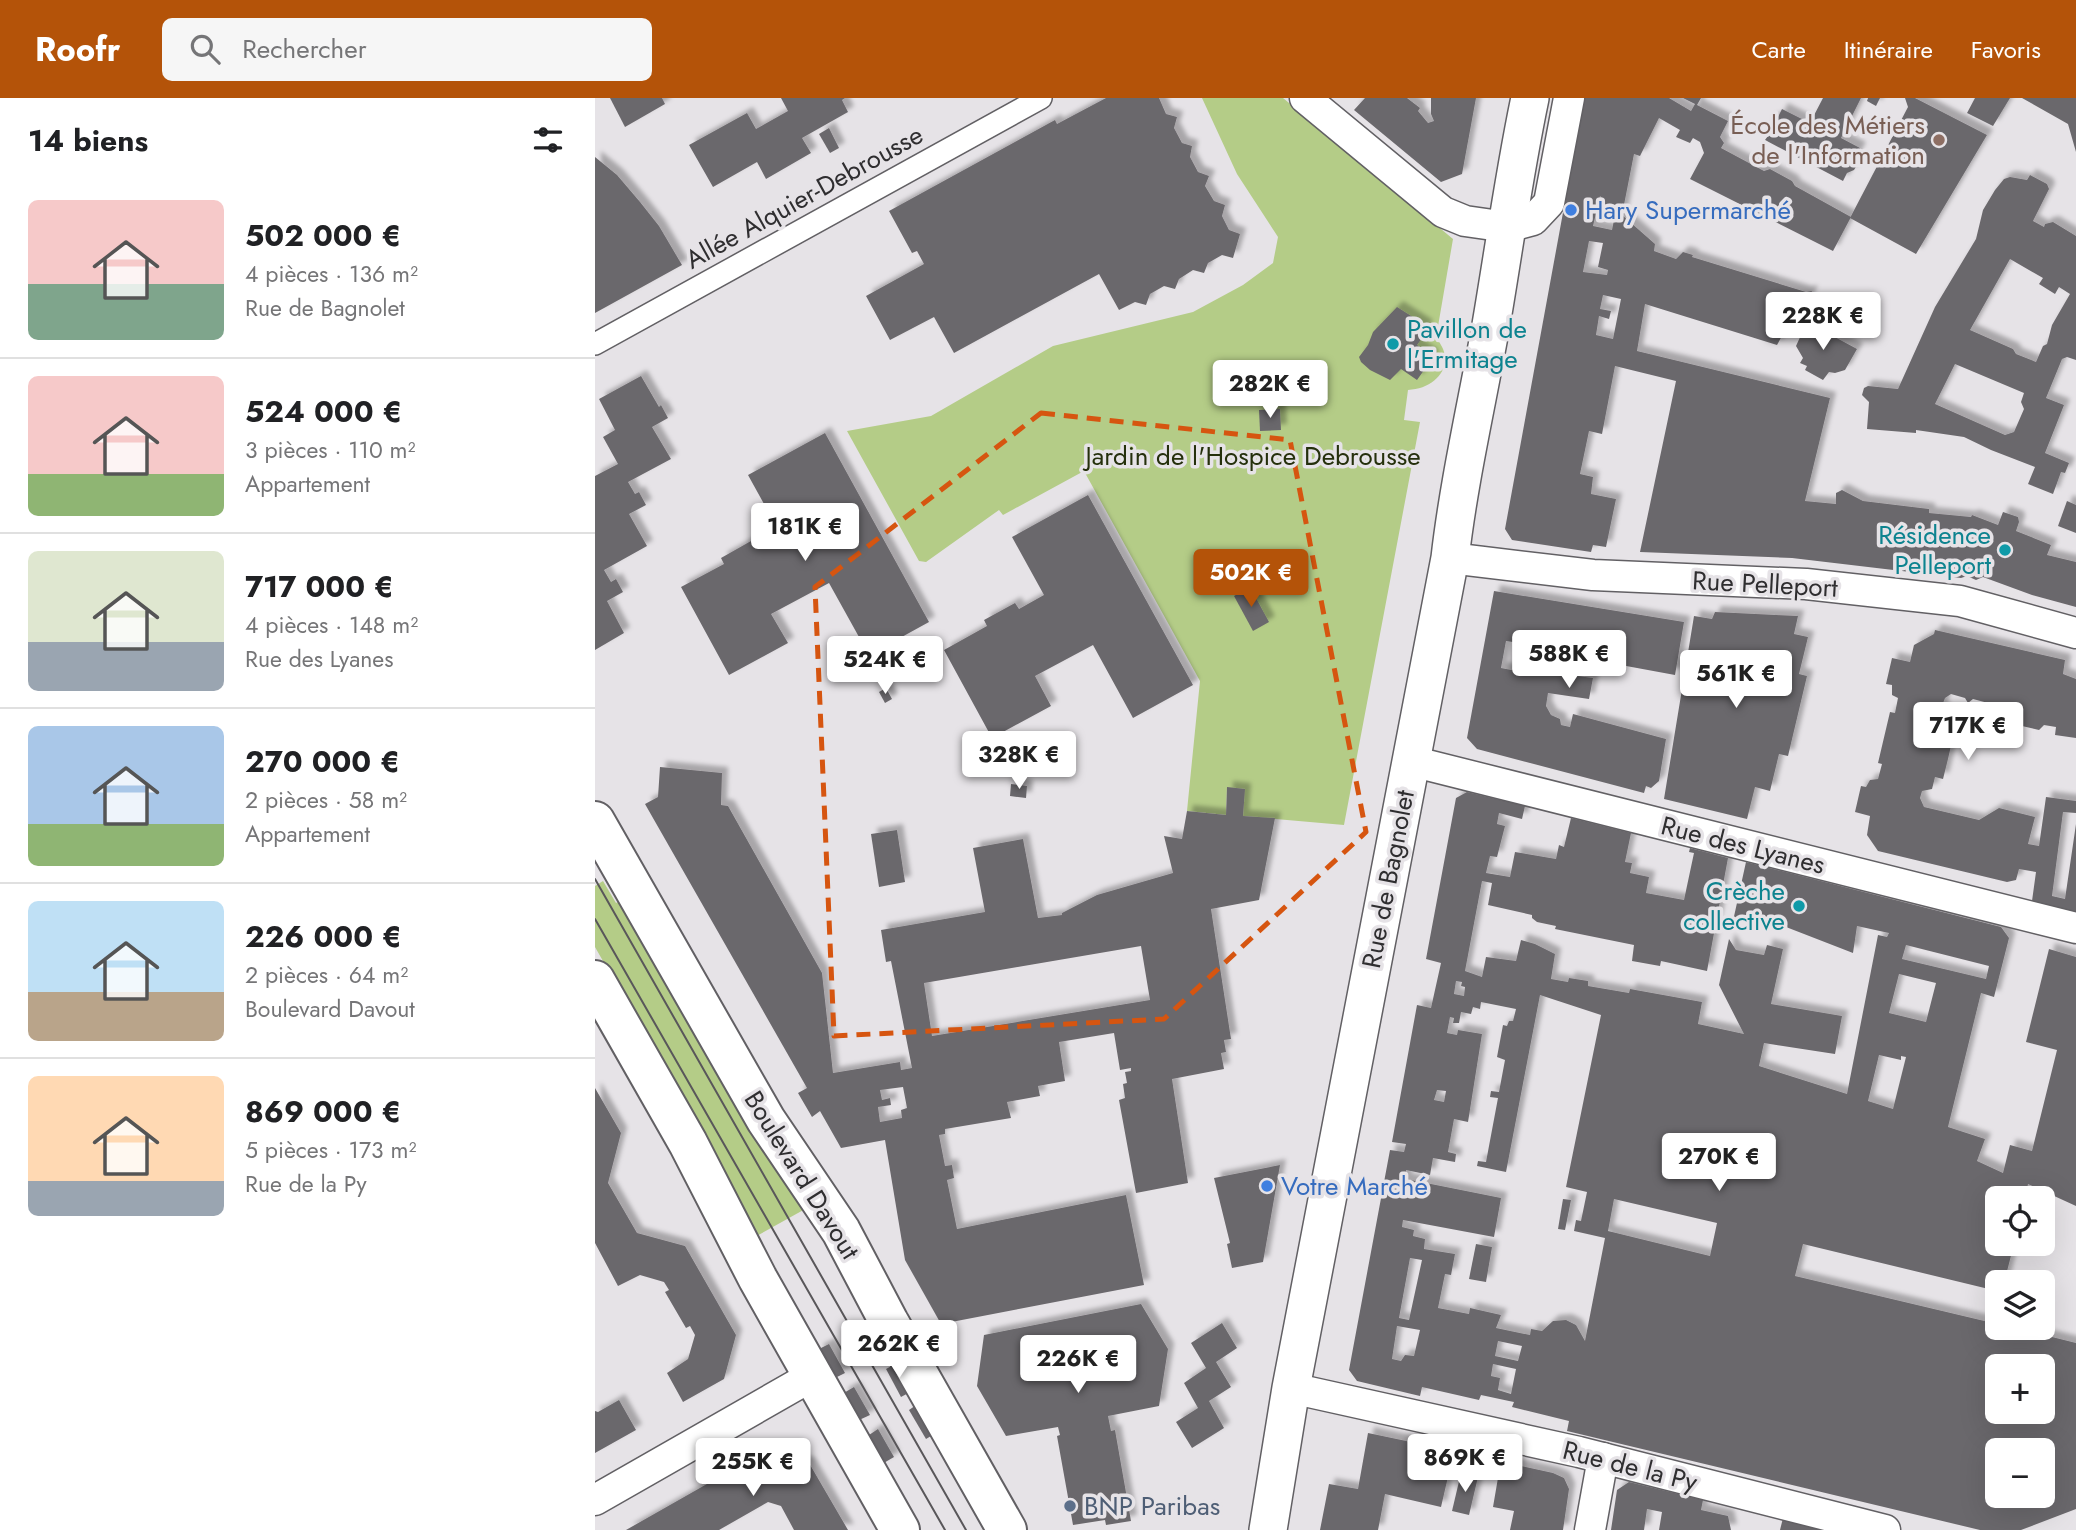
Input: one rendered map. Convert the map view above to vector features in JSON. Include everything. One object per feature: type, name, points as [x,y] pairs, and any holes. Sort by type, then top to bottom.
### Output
[{"type":"main road","name":"Boulevard Davout","points":[[595,821],[766,1120],[841,1231],[889,1322],[1007,1530]]},
{"type":"main road","points":[[595,980],[688,1143],[758,1279],[900,1530]]},
{"type":"street","name":"Allée Alquier-Debrousse","points":[[595,344],[1041,98]]},
{"type":"street","points":[[1305,98],[1443,212],[1465,221],[1507,227],[1533,219],[1549,203],[1569,98]]},
{"type":"street","name":"Rue de Bagnolet","points":[[1268,1530],[1291,1388],[1450,558],[1455,517],[1492,322],[1514,173],[1530,98]]},
{"type":"street","name":"Rue Pelleport","points":[[1450,558],[1593,575],[1806,584],[1960,601],[2076,633]]},
{"type":"street","name":"Rue des Lyanes","points":[[1411,761],[2076,928]]},
{"type":"street","points":[[595,1500],[812,1376]]},
{"type":"street","name":"Rue de la Py","points":[[1291,1388],[1603,1458],[1885,1530]]},
{"type":"street","points":[[1590,1530],[1603,1458]]},
{"type":"highlighted area","points":[[1041,413],[1290,440],[1366,832],[1164,1019],[834,1036],[815,587]]},
{"type":"green space","name":"Jardin de l'Hospice Debrousse","points":[[1202,98],[1283,98],[1453,239],[1436,338],[1445,357],[1444,365],[1441,373],[1428,385],[1408,390],[1404,420],[1420,422],[1344,825],[1243,816],[1244,789],[1227,788],[1226,815],[1187,811],[1200,681],[1084,471],[1003,515],[999,510],[926,562],[919,561],[847,431],[931,416],[1053,346],[1193,312],[1243,285],[1273,263],[1278,237],[1237,174]]},
{"type":"green space","points":[[603,881],[616,903],[624,899],[807,1208],[753,1238],[701,1133],[595,947],[595,886]]},
{"type":"building","points":[[610,98],[662,98],[665,104],[625,127]]},
{"type":"building","points":[[781,98],[845,98],[842,100],[848,112],[802,138],[811,153],[766,179],[757,162],[713,187],[689,145],[747,113],[756,129],[788,111]]},
{"type":"building","points":[[1106,98],[1159,98],[1166,114],[1177,117],[1174,128],[1182,143],[1192,146],[1190,157],[1198,172],[1209,176],[1205,186],[1214,201],[1225,205],[1222,216],[1229,230],[1240,234],[1233,258],[1222,255],[1208,263],[1204,273],[1193,270],[1179,279],[1175,289],[1164,286],[1150,294],[1146,305],[1135,302],[1119,310],[1099,274],[954,353],[934,317],[890,340],[866,296],[924,264],[917,251],[912,253],[889,211],[1055,120],[1057,124]]},
{"type":"building","points":[[1365,98],[1407,98],[1420,108],[1418,111],[1428,123],[1434,121],[1431,98],[1476,98],[1462,174],[1441,182],[1354,110]]},
{"type":"building","points":[[1584,98],[1669,98],[1691,111],[1695,104],[1683,98],[1701,98],[1697,105],[1728,121],[1720,137],[1724,143],[1721,148],[1764,171],[1770,169],[1851,217],[1833,251],[1690,179],[1704,153],[1700,142],[1693,138],[1690,143],[1676,137],[1680,130],[1659,118],[1640,156],[1634,154],[1622,215],[1655,244],[1654,251],[1676,259],[1683,252],[1806,292],[1812,291],[1802,313],[1796,310],[1777,345],[1645,304],[1637,351],[1830,398],[1805,501],[1836,504],[1836,493],[1842,490],[1863,501],[1929,509],[1929,513],[1972,515],[1998,525],[2003,512],[2018,517],[2016,531],[2051,545],[2047,555],[2076,562],[2076,607],[1983,577],[1976,580],[1967,576],[1961,578],[1792,558],[1640,552],[1676,381],[1615,366],[1602,434],[1589,431],[1580,474],[1593,477],[1591,494],[1616,499],[1606,547],[1593,545],[1591,552],[1512,540],[1505,529]],"holes":[[[1600,196],[1605,201],[1602,205],[1616,210],[1612,230],[1593,226]],[[1589,241],[1603,243],[1598,267],[1608,270],[1607,275],[1583,272]],[[1603,295],[1621,299],[1613,339],[1596,335],[1599,316],[1609,319],[1611,311],[1600,309]]]},
{"type":"building","points":[[1823,98],[1861,98],[1841,138],[1860,148],[1855,157],[1857,165],[1847,173],[1843,181],[1765,140],[1770,133],[1767,125],[1770,120],[1778,117],[1782,109],[1810,123]]},
{"type":"building","points":[[1868,98],[1880,98],[1876,106],[1867,101]]},
{"type":"building","points":[[1905,98],[1915,98],[1987,135],[1916,254],[1850,218],[1908,107]]},
{"type":"building","points":[[1975,98],[2010,98],[1993,126],[1967,113]]},
{"type":"building","points":[[2022,98],[2076,98],[2076,152],[2068,124]]},
{"type":"building","points":[[829,128],[839,148],[830,153],[819,134]]},
{"type":"building","points":[[595,157],[617,175],[640,202],[659,226],[682,265],[595,313]]},
{"type":"building","points":[[2030,175],[2047,184],[2049,189],[2033,221],[2044,227],[2045,224],[2053,222],[2076,236],[2076,360],[2067,357],[2062,359],[2046,398],[2064,405],[2045,453],[2069,463],[2065,473],[2061,472],[2053,494],[2028,484],[2035,467],[1964,437],[1916,430],[1916,433],[1867,429],[1869,402],[1862,395],[1864,388],[1868,386],[1898,389],[1935,307],[1976,239],[1983,210],[1995,190],[2004,179],[2010,177],[2027,180]],"holes":[[[2010,259],[2043,278],[2039,284],[2055,294],[2059,287],[2070,294],[2052,325],[2047,344],[2043,346],[2036,362],[1970,330]],[[1955,364],[2024,393],[2021,402],[2024,409],[2014,432],[2005,435],[1935,404]]]},
{"type":"building","name":"Pavillon de l'Ermitage","points":[[1397,307],[1427,326],[1417,345],[1432,355],[1432,359],[1417,380],[1401,369],[1390,380],[1370,370],[1359,357],[1373,332]]},
{"type":"building","points":[[1807,322],[1857,349],[1845,370],[1829,372],[1823,380],[1805,370],[1807,366],[1800,363],[1803,358],[1796,346]]},
{"type":"building","points":[[641,376],[668,418],[652,427],[671,459],[628,482],[635,494],[639,492],[646,505],[629,514],[647,546],[604,570],[611,582],[616,579],[623,592],[607,601],[624,633],[595,650],[595,476],[618,464],[603,437],[615,430],[599,399]]},
{"type":"building","points":[[1280,409],[1281,430],[1260,431],[1259,410]]},
{"type":"building","points":[[825,433],[929,622],[869,655],[829,583],[771,614],[788,643],[729,675],[681,587],[724,564],[721,558],[751,541],[755,547],[780,533],[748,475]]},
{"type":"building","points":[[1088,495],[1193,685],[1133,718],[1093,645],[1035,676],[1051,706],[992,738],[944,650],[987,626],[984,620],[1015,603],[1019,609],[1044,595],[1012,537]]},
{"type":"building","points":[[2067,501],[2076,505],[2076,533],[2058,526]]},
{"type":"building","points":[[1250,587],[1269,622],[1253,631],[1234,596]]},
{"type":"building","points":[[1494,591],[1684,622],[1675,675],[1610,663],[1611,656],[1537,644],[1539,632],[1529,631],[1527,644],[1506,641],[1501,668],[1538,675],[1538,671],[1593,678],[1589,699],[1548,693],[1546,706],[1551,715],[1560,719],[1561,725],[1570,727],[1573,714],[1666,739],[1659,781],[1651,788],[1646,786],[1644,793],[1477,749],[1467,738]]},
{"type":"building","points":[[1715,612],[1798,616],[1794,634],[1808,637],[1799,674],[1807,676],[1788,756],[1779,754],[1770,791],[1755,787],[1747,819],[1664,799],[1694,616],[1712,619]]},
{"type":"building","points":[[1935,630],[2065,660],[2063,674],[2076,679],[2076,738],[2055,735],[2056,727],[2044,725],[2039,730],[2022,726],[2007,708],[1973,699],[1968,703],[1965,698],[1951,694],[1945,698],[1942,706],[1946,713],[1951,714],[1948,726],[1955,728],[1943,779],[1935,777],[1932,789],[1922,791],[1920,798],[1924,807],[1979,820],[1999,808],[2035,817],[2028,844],[2039,846],[2046,797],[2076,801],[2076,813],[2063,812],[2052,896],[2065,899],[2076,824],[2076,912],[2032,901],[2036,872],[2019,869],[2016,880],[2007,882],[1878,851],[1867,835],[1870,816],[1855,812],[1861,786],[1866,787],[1870,780],[1878,779],[1882,764],[1878,763],[1890,712],[1895,713],[1898,698],[1892,695],[1892,685],[1886,684],[1892,658],[1910,662],[1914,645],[1934,634]]},
{"type":"building","points":[[886,688],[892,699],[885,703],[879,692]]},
{"type":"building","points":[[660,767],[722,773],[721,805],[728,806],[822,973],[833,1073],[900,1062],[901,1070],[912,1068],[891,961],[886,962],[881,930],[985,912],[973,848],[1023,839],[1038,918],[1062,915],[1097,895],[1173,873],[1164,836],[1182,839],[1187,811],[1226,815],[1227,787],[1245,789],[1243,816],[1275,818],[1259,900],[1211,909],[1231,1039],[1224,1040],[1226,1052],[1221,1053],[1224,1069],[1172,1079],[1188,1183],[1136,1193],[1119,1100],[1125,1098],[1125,1072],[1131,1071],[1131,1068],[1120,1070],[1114,1033],[1059,1042],[1065,1081],[1038,1086],[1040,1096],[1007,1102],[1011,1118],[945,1129],[945,1134],[939,1135],[945,1166],[952,1165],[954,1178],[947,1180],[957,1229],[1126,1195],[1144,1285],[941,1324],[905,1260],[885,1140],[841,1148],[820,1111],[812,1117],[798,1093],[807,1088],[645,804],[658,797]],"holes":[[[1141,946],[1150,1000],[932,1036],[924,983]],[[903,1087],[907,1108],[901,1110],[902,1118],[880,1122],[878,1107],[891,1105],[890,1098],[882,1100],[880,1090]]]},
{"type":"building","points":[[1011,784],[1027,786],[1026,798],[1010,796]]},
{"type":"building","points":[[1467,792],[1525,806],[1522,819],[1499,813],[1497,824],[1505,826],[1497,857],[1490,856],[1486,873],[1510,877],[1515,852],[1556,859],[1559,845],[1564,847],[1571,818],[1631,833],[1625,862],[1632,863],[1630,873],[1649,877],[1646,893],[1684,900],[1694,853],[1689,852],[1690,848],[1728,858],[1707,971],[1661,961],[1660,966],[1632,961],[1634,945],[1555,929],[1556,926],[1537,922],[1532,915],[1488,905],[1492,883],[1482,881],[1465,971],[1482,977],[1486,957],[1516,961],[1521,940],[1555,954],[1551,979],[1568,982],[1569,978],[1588,981],[1588,986],[1629,993],[1630,989],[1702,1002],[1698,1024],[1744,1034],[1719,985],[1729,939],[1736,950],[1764,955],[1767,945],[1783,949],[1771,1004],[1842,1016],[1835,1054],[1764,1043],[1759,1066],[1847,1094],[1878,935],[1887,937],[1889,933],[1857,926],[1853,953],[1786,927],[1733,921],[1746,862],[2001,927],[2009,938],[1994,997],[1981,993],[1948,1127],[1985,1139],[1977,1161],[2003,1173],[2010,1145],[2032,1151],[2057,1050],[2026,1042],[2049,949],[2076,957],[2076,1206],[2055,1196],[2055,1186],[1985,1186],[1985,1256],[2011,1256],[2007,1270],[1985,1270],[1985,1288],[1803,1244],[1795,1276],[1985,1321],[1985,1340],[2055,1340],[2055,1338],[2076,1343],[2076,1509],[2021,1530],[1980,1530],[1567,1431],[1569,1421],[1512,1407],[1514,1402],[1481,1395],[1479,1400],[1422,1387],[1420,1396],[1357,1381],[1349,1370],[1390,1150],[1404,1152],[1406,1144],[1392,1142],[1417,1005],[1431,1008],[1441,963],[1426,959],[1456,798]],"holes":[[[1906,945],[1989,966],[1986,979],[1902,959]],[[1899,974],[1936,983],[1926,1022],[1889,1013]],[[1456,981],[1462,982],[1461,986],[1465,987],[1464,996],[1454,994]],[[1540,995],[1601,1015],[1566,1187],[1587,1192],[1581,1221],[1576,1220],[1574,1231],[1605,1238],[1585,1341],[1576,1325],[1566,1320],[1553,1321],[1542,1331],[1531,1329],[1530,1335],[1496,1328],[1501,1315],[1470,1308],[1469,1314],[1438,1308],[1445,1274],[1451,1275],[1455,1254],[1424,1249],[1425,1239],[1413,1236],[1414,1230],[1402,1227],[1403,1220],[1494,1237],[1501,1198],[1406,1179],[1406,1170],[1430,1175],[1433,1158],[1455,1162],[1456,1154],[1448,1152],[1454,1119],[1468,1122],[1482,1034],[1458,1030],[1457,1035],[1447,1033],[1450,1017],[1454,1018],[1453,1023],[1459,1023],[1461,1012],[1471,1014],[1473,1007],[1480,1009],[1481,1002],[1516,1009],[1513,1021],[1509,1021],[1507,1026],[1503,1025],[1497,1057],[1505,1060],[1499,1092],[1491,1091],[1490,1097],[1498,1098],[1486,1162],[1478,1161],[1477,1166],[1506,1172]],[[1879,1055],[1901,1060],[1901,1056],[1906,1057],[1893,1109],[1868,1101]],[[1437,1090],[1446,1091],[1444,1102],[1434,1100]],[[1614,1199],[1717,1223],[1710,1256],[1608,1231]],[[1410,1258],[1422,1260],[1409,1320],[1399,1318]],[[1397,1326],[1420,1330],[1414,1356],[1405,1355],[1401,1361],[1392,1359]],[[1498,1341],[1522,1346],[1518,1361],[1495,1356]],[[1493,1364],[1516,1369],[1511,1394],[1498,1390],[1500,1378],[1491,1376]]]},
{"type":"building","points":[[897,830],[905,882],[879,887],[871,834]]},
{"type":"building","points":[[595,1088],[621,1133],[608,1183],[637,1233],[685,1246],[736,1335],[724,1379],[683,1402],[667,1373],[688,1359],[695,1335],[690,1326],[686,1328],[665,1292],[669,1290],[664,1282],[640,1275],[618,1286],[595,1243]]},
{"type":"building","points":[[1280,1165],[1263,1262],[1232,1268],[1227,1244],[1230,1243],[1214,1178]]},
{"type":"building","points":[[1563,1199],[1571,1200],[1565,1230],[1558,1229]]},
{"type":"building","points":[[1476,1244],[1492,1247],[1486,1282],[1469,1279]]},
{"type":"building","points":[[1141,1304],[1168,1349],[1159,1406],[1108,1416],[1111,1431],[1115,1430],[1131,1521],[1106,1525],[1105,1520],[1073,1525],[1057,1436],[1060,1435],[1058,1427],[1006,1436],[977,1386],[984,1335]]},
{"type":"building","points":[[872,1319],[888,1349],[877,1355],[861,1325]]},
{"type":"building","points":[[1222,1323],[1237,1348],[1216,1362],[1231,1387],[1209,1401],[1224,1428],[1192,1448],[1176,1422],[1198,1408],[1184,1383],[1206,1368],[1191,1343]]},
{"type":"building","points":[[829,1344],[845,1373],[833,1379],[817,1350]]},
{"type":"building","points":[[897,1363],[912,1391],[901,1397],[886,1369]]},
{"type":"building","points":[[854,1387],[870,1415],[857,1421],[842,1394]]},
{"type":"building","points":[[619,1400],[636,1430],[595,1453],[595,1411],[598,1412]]},
{"type":"building","points":[[919,1403],[936,1433],[926,1439],[909,1410]]},
{"type":"building","points":[[878,1429],[894,1457],[882,1464],[866,1437]]},
{"type":"building","points":[[1368,1433],[1454,1451],[1441,1507],[1385,1494],[1378,1530],[1320,1530],[1329,1484],[1358,1489]]},
{"type":"building","points":[[765,1451],[809,1463],[848,1530],[794,1530],[781,1506],[768,1502],[719,1530],[626,1530]]},
{"type":"building","points":[[1503,1462],[1564,1478],[1569,1489],[1563,1530],[1510,1530],[1514,1511],[1493,1507]]},
{"type":"building","points":[[1461,1473],[1478,1477],[1469,1515],[1452,1511]]},
{"type":"building","points":[[1629,1482],[1703,1500],[1701,1510],[1728,1516],[1731,1530],[1659,1530],[1662,1512],[1647,1509],[1644,1530],[1611,1530],[1617,1490]]},
{"type":"building","points":[[1783,1518],[1828,1530],[1780,1530]]},
{"type":"tram line","points":[[595,879],[966,1530]]},
{"type":"tram line","points":[[595,919],[945,1530]]},
{"type":"place","name":"École des Métiers de l'Information","points":[[1939,140]]},
{"type":"place","name":"Hary Supermarché","points":[[1571,210]]},
{"type":"place","name":"Pavillon de l'Ermitage","points":[[1393,344]]},
{"type":"place","name":"Résidence Pelleport","points":[[2005,550]]},
{"type":"place","name":"Crèche collective","points":[[1799,906]]},
{"type":"place","name":"Votre Marché","points":[[1267,1186]]},
{"type":"place","name":"BNP Paribas","points":[[1070,1506]]}]
